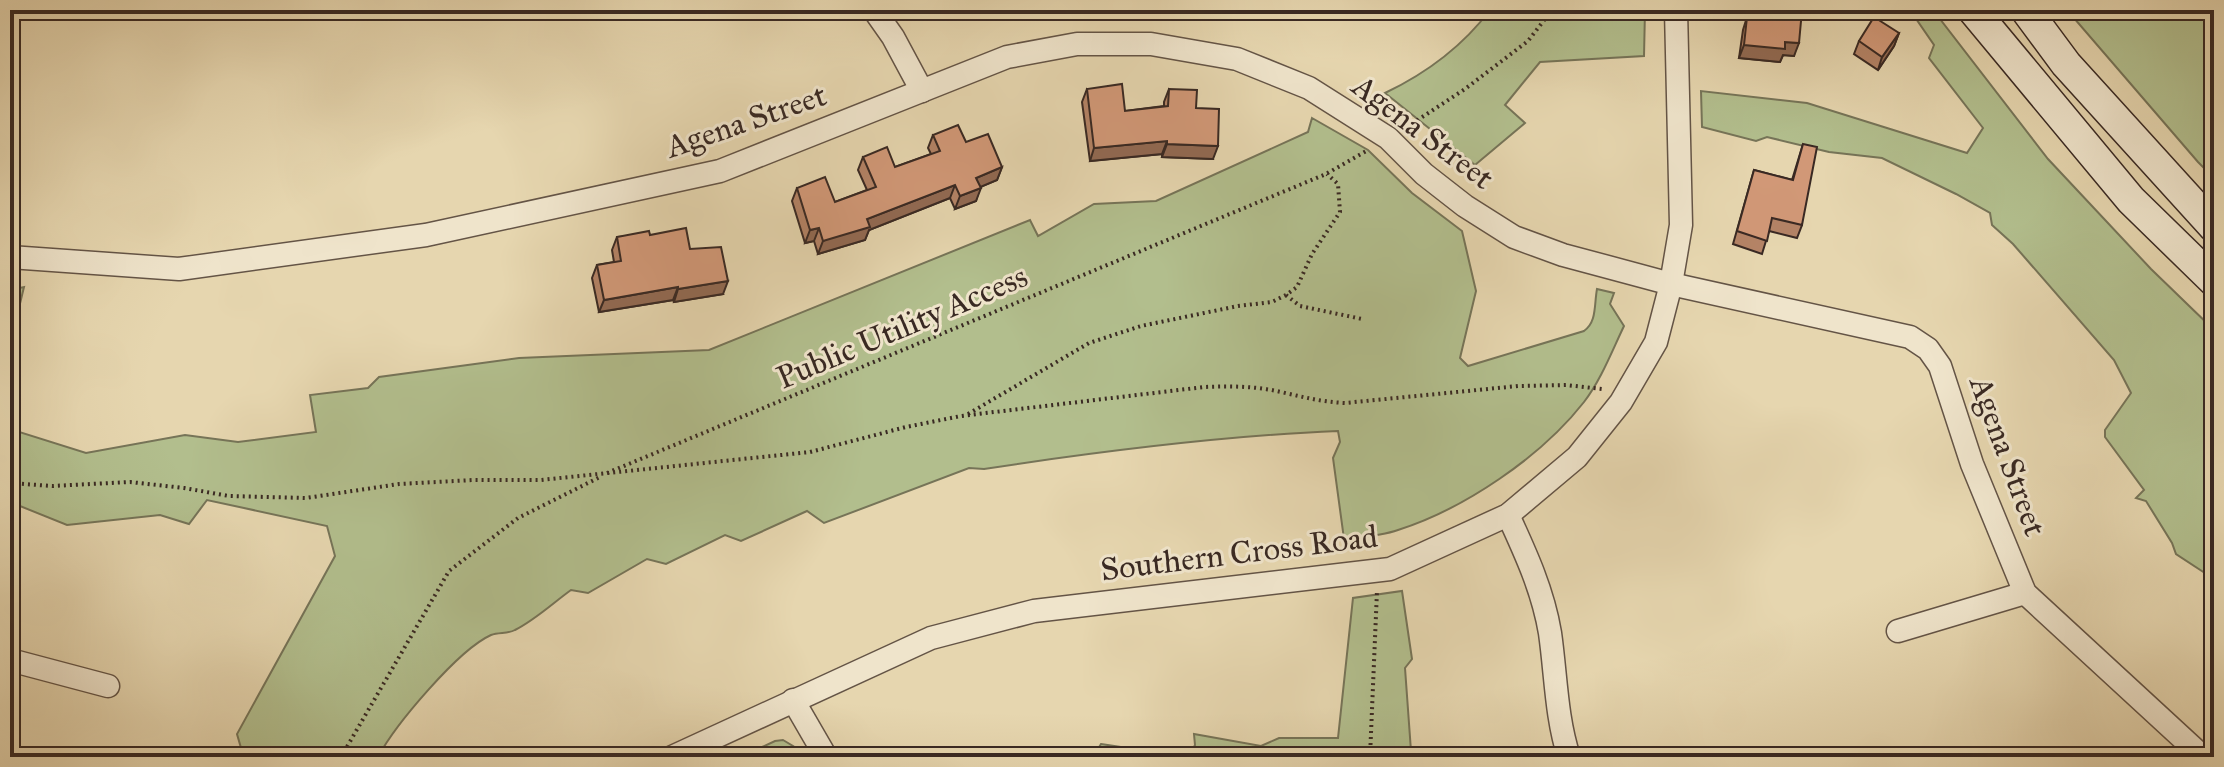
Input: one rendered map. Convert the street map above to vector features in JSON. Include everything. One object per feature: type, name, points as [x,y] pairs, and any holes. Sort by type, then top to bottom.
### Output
[{"type":"main road","points":[[1973,10],[2131,200],[2214,281]]},
{"type":"main road","points":[[2026,10],[2066,64],[2214,227]]},
{"type":"street","points":[[874,10],[893,37],[922,91]]},
{"type":"street","name":"Southern Cross Road","points":[[672,757],[931,638],[1034,611],[1378,572],[1508,515],[1577,457],[1623,398],[1656,342],[1671,284],[1681,225],[1676,10]]},
{"type":"street","name":"Agena Street","points":[[10,257],[179,269],[426,235],[720,171],[1007,57],[1077,44],[1151,44],[1237,59],[1309,88],[1388,138],[1424,174],[1465,206],[1514,237],[1563,255],[1671,284],[1910,337],[1928,349],[1947,382],[1972,464],[2025,593],[2203,757]]},
{"type":"street","points":[[1508,515],[1536,575],[1550,631],[1561,731],[1569,757]]},
{"type":"street","points":[[1898,631],[2025,593]]},
{"type":"street","points":[[10,660],[108,686]]},
{"type":"street","points":[[793,700],[826,757]]},
{"type":"path","name":"Public Utility Access","points":[[341,757],[449,571],[518,518],[604,475],[1326,174],[1465,89],[1528,41],[1552,10]]},
{"type":"path","points":[[966,415],[1089,343],[1141,326],[1272,302],[1286,295],[1297,287],[1312,254],[1340,212],[1338,184],[1326,174]]},
{"type":"path","points":[[1286,295],[1300,306],[1362,319]]},
{"type":"path","points":[[10,483],[52,486],[130,482],[229,496],[306,498],[399,484],[604,475],[810,452],[966,415],[1235,385],[1280,391],[1319,402],[1345,403],[1518,386],[1593,387],[1623,398]]},
{"type":"path","points":[[1370,757],[1378,572]]},
{"type":"green space","points":[[1490,10],[1645,10],[1644,56],[1540,62],[1505,105],[1525,123],[1475,165],[1385,93],[1443,58],[1468,36]]},
{"type":"green space","points":[[1910,10],[1933,10],[2048,159],[2151,269],[2214,330],[2214,579],[2176,554],[2146,501],[2136,498],[2144,490],[2105,437],[2105,430],[2131,393],[2114,360],[2013,244],[1992,225],[1990,213],[1882,158],[1829,152],[1767,137],[1756,141],[1702,127],[1701,91],[1807,103],[1967,153],[1983,128],[1929,58],[1934,45]]},
{"type":"green space","points":[[2067,10],[2214,10],[2214,178],[2198,162]]},
{"type":"green space","points":[[1312,118],[1368,150],[1412,193],[1462,231],[1476,291],[1460,358],[1468,366],[1584,331],[1593,318],[1597,289],[1614,293],[1610,304],[1624,326],[1584,402],[1546,442],[1475,495],[1423,521],[1392,532],[1344,539],[1333,458],[1340,442],[1338,431],[1205,440],[984,469],[969,468],[824,523],[807,511],[741,541],[725,535],[666,564],[647,559],[588,593],[571,590],[522,626],[491,635],[477,643],[445,672],[413,708],[378,757],[237,757],[241,748],[237,734],[335,556],[327,526],[207,500],[189,524],[160,515],[67,525],[10,502],[10,429],[86,453],[185,435],[238,442],[316,432],[310,395],[368,388],[379,377],[519,358],[709,350],[1030,220],[1038,236],[1094,204],[1156,201],[1308,132]]},
{"type":"green space","points":[[24,287],[10,345],[10,290]]},
{"type":"green space","points":[[1402,591],[1412,659],[1405,668],[1411,751],[1405,757],[1189,757],[1195,745],[1194,734],[1261,746],[1279,738],[1338,738],[1353,598]]},
{"type":"green space","points":[[783,740],[793,746],[784,757],[741,757],[775,741]]},
{"type":"green space","points":[[1101,744],[1187,757],[1093,757]]},
{"type":"building","points":[[1766,10],[1802,10],[1799,43],[1785,42],[1785,49],[1744,45],[1747,17],[1765,18]]},
{"type":"building","points":[[1874,17],[1899,33],[1882,57],[1859,41]]},
{"type":"building","points":[[1122,84],[1125,111],[1168,106],[1169,89],[1197,90],[1196,108],[1219,109],[1218,146],[1167,144],[1167,141],[1094,148],[1087,89]]},
{"type":"building","points":[[958,125],[966,142],[988,134],[1002,167],[976,178],[981,188],[960,196],[955,185],[867,219],[870,227],[823,241],[819,228],[810,230],[797,188],[825,177],[835,202],[876,187],[863,157],[887,147],[895,167],[940,151],[933,135]]},
{"type":"building","points":[[1803,144],[1817,147],[1802,225],[1772,218],[1767,241],[1737,231],[1754,170],[1793,180]]},
{"type":"building","points":[[686,228],[690,249],[721,247],[728,281],[604,300],[597,265],[621,261],[617,237]]}]
